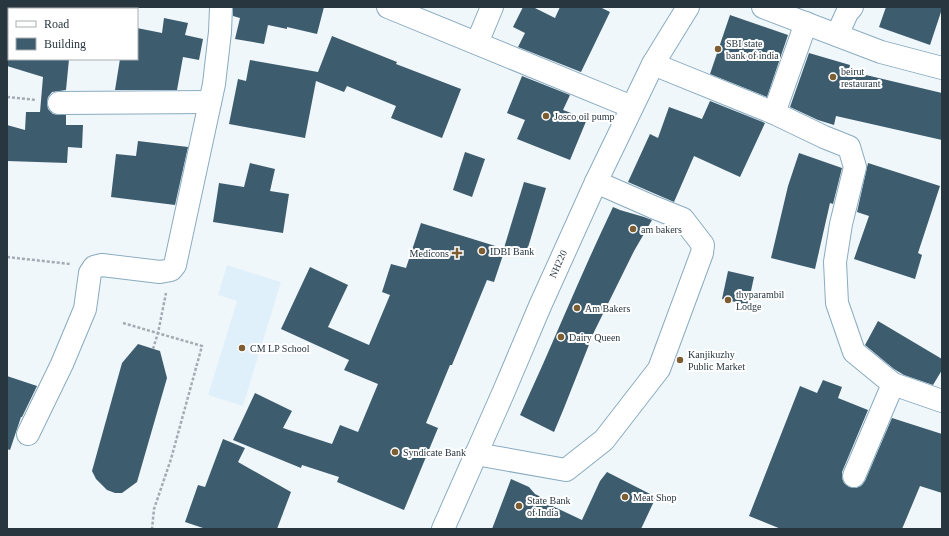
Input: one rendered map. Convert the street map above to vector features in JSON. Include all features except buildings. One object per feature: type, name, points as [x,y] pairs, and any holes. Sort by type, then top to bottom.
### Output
[{"type":"main road","points":[[28,434],[62,364],[85,309],[90,273],[94,267],[102,265],[160,272],[171,270],[175,265],[214,84],[221,7]]},
{"type":"main road","points":[[388,7],[632,107]]},
{"type":"main road","points":[[477,43],[492,7]]},
{"type":"main road","name":"NH220","points":[[443,529],[504,391],[542,300],[596,182],[653,64],[688,7]]},
{"type":"main road","points":[[763,7],[881,52],[942,68]]},
{"type":"main road","points":[[837,35],[847,13],[852,7]]},
{"type":"main road","points":[[774,113],[806,23]]},
{"type":"main road","points":[[653,64],[774,113],[824,137],[849,147],[855,167],[841,224],[835,262],[838,303],[854,352],[893,384],[942,401]]},
{"type":"main road","points":[[59,103],[210,102]]},
{"type":"main road","points":[[476,454],[566,470],[604,440],[659,369],[702,253],[703,245],[683,219],[596,182]]},
{"type":"main road","points":[[854,476],[893,384]]},
{"type":"path","points":[[7,97],[59,103]]},
{"type":"path","points":[[7,257],[94,267]]},
{"type":"path","points":[[153,349],[158,333],[171,270]]},
{"type":"path","points":[[123,323],[202,346],[170,459],[154,509],[152,529]]},
{"type":"shaded area","name":"CM LP School","points":[[227,265],[281,282],[243,406],[208,395],[237,301],[218,295]]},
{"type":"place","name":"SBI state bank of india","points":[[718,49]]},
{"type":"place","name":"beirut restaurant","points":[[833,77]]},
{"type":"place","name":"Josco oil pump","points":[[546,116]]},
{"type":"place","name":"am bakers","points":[[633,229]]},
{"type":"place","name":"IDBI Bank","points":[[482,251]]},
{"type":"place","name":"Medicons","points":[[457,253]]},
{"type":"place","name":"thyparambil Lodge","points":[[728,300]]},
{"type":"place","name":"Am Bakers","points":[[577,308]]},
{"type":"place","name":"Dairy Queen","points":[[561,337]]},
{"type":"place","name":"CM LP School","points":[[242,348]]},
{"type":"place","name":"Kanjikuzhy Public Market","points":[[680,360]]},
{"type":"place","name":"Syndicate Bank","points":[[395,452]]},
{"type":"place","name":"Meat Shop","points":[[625,497]]},
{"type":"place","name":"State Bank of India","points":[[519,506]]}]
